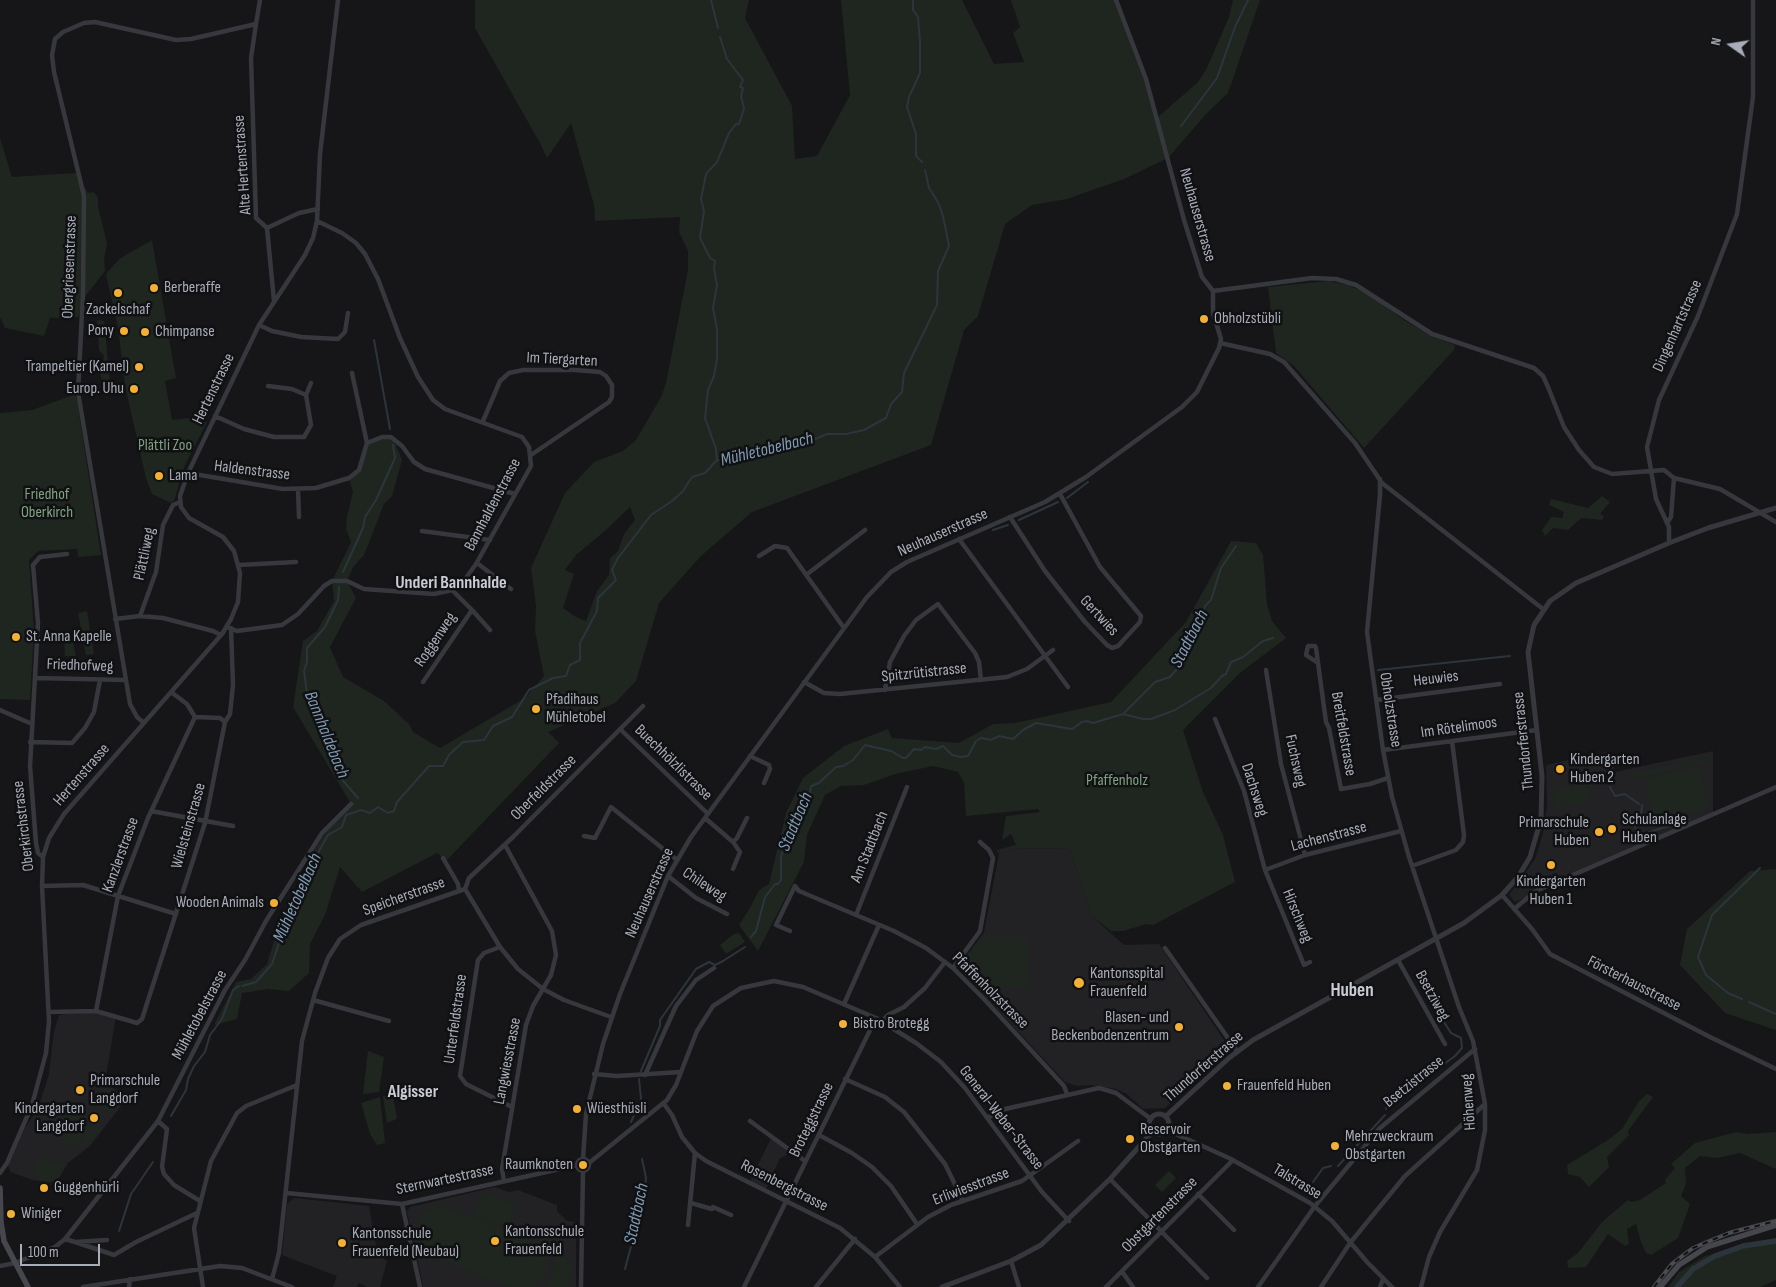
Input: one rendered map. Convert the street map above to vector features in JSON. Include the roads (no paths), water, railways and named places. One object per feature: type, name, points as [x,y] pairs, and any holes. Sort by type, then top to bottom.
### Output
[{"type":"main road","points":[[0,1188],[3,1235],[28,1287]]},
{"type":"main road","points":[[1660,1287],[1680,1265],[1706,1247],[1776,1225]]},
{"type":"street","points":[[256,24],[260,0]]},
{"type":"street","name":"Hertenstrasse","points":[[43,857],[49,838],[58,822],[229,628],[238,602],[239,565],[227,541],[189,518],[180,502],[181,491],[259,325],[305,255],[317,221],[320,146],[338,0]]},
{"type":"street","name":"Neuhauserstrasse","points":[[583,1159],[586,1114],[594,1074],[611,1016],[668,876],[706,816],[867,597],[891,572],[915,557],[1060,494],[1182,407],[1197,392],[1220,343],[1214,313],[1213,291],[1202,277],[1184,220],[1146,79],[1116,0]]},
{"type":"street","name":"Dingenhartstrasse","points":[[1669,543],[1670,532],[1656,499],[1647,446],[1654,413],[1698,316],[1737,214],[1752,118],[1753,0]]},
{"type":"street","name":"Obergriesenstrasse","points":[[144,723],[132,709],[125,680],[78,392],[83,293],[84,196],[54,72],[52,55],[56,39],[63,32],[84,23],[95,22],[176,40],[213,35],[256,24]]},
{"type":"street","name":"Alte Hertenstrasse","points":[[256,24],[251,58],[256,218],[267,228],[274,301]]},
{"type":"street","points":[[267,228],[299,213],[318,209]]},
{"type":"street","name":"Bannhaldenstrasse","points":[[317,221],[356,242],[366,254],[378,279],[400,338],[425,390],[433,400],[446,409],[483,421],[522,437],[526,441],[531,455],[531,466],[477,563],[464,582],[452,590]]},
{"type":"street","points":[[1213,291],[1312,278],[1336,279],[1356,285],[1432,334],[1534,368],[1543,376],[1564,427],[1579,450],[1594,467],[1612,474],[1664,470],[1674,478],[1720,489],[1762,512],[1776,522]]},
{"type":"street","points":[[259,325],[272,331],[301,337],[338,339],[345,332],[348,313]]},
{"type":"street","points":[[1220,343],[1270,354],[1284,362],[1355,443],[1380,480],[1543,609]]},
{"type":"street","name":"Im Tiergarten","points":[[483,421],[500,381],[509,373],[523,370],[574,370],[600,372],[610,380],[613,391],[609,402],[531,455]]},
{"type":"street","name":"Haldenstrasse","points":[[188,473],[282,489],[316,488],[350,478],[359,470],[367,443],[352,373]]},
{"type":"street","points":[[215,416],[244,429],[274,437],[304,437],[311,426],[306,395],[311,383]]},
{"type":"street","points":[[268,386],[292,389],[306,395]]},
{"type":"street","points":[[367,443],[382,437],[391,437],[402,446],[414,462],[424,469],[515,494]]},
{"type":"street","points":[[1667,523],[1671,517],[1674,478]]},
{"type":"street","name":"Obholzstrasse","points":[[1380,480],[1367,622],[1370,664],[1388,778],[1401,831],[1437,938]]},
{"type":"street","points":[[298,488],[299,517]]},
{"type":"street","name":"Gertwies","points":[[1010,517],[1044,570],[1085,622],[1106,645],[1112,648],[1118,646],[1140,622],[1141,616],[1100,567],[1060,494]]},
{"type":"street","name":"Plättliweg","points":[[140,616],[156,572],[163,525],[172,505],[180,502]]},
{"type":"street","name":"Thundorferstrasse","points":[[1166,1116],[1237,1051],[1253,1040],[1464,923],[1502,895],[1518,878],[1530,857],[1541,819],[1542,776],[1528,652],[1531,634],[1543,609],[1558,593],[1576,583],[1669,543],[1708,528],[1776,508]]},
{"type":"street","points":[[806,575],[865,530]]},
{"type":"street","points":[[422,531],[490,540]]},
{"type":"street","points":[[959,539],[1068,687]]},
{"type":"street","points":[[759,556],[775,546],[787,548],[844,628]]},
{"type":"street","name":"Oberkirchstrasse","points":[[0,1173],[7,1163],[39,1086],[46,1053],[49,1012],[42,886],[43,857],[38,853],[36,843],[30,766],[38,622],[33,565],[40,557],[67,554]]},
{"type":"street","points":[[239,565],[296,562]]},
{"type":"street","points":[[477,563],[512,589]]},
{"type":"street","points":[[229,628],[248,630],[282,625],[298,614],[324,586],[332,581],[347,581],[364,589],[434,594],[452,590]]},
{"type":"street","name":"Roggenweg","points":[[423,682],[472,610],[452,590]]},
{"type":"street","points":[[885,690],[890,662],[904,636],[916,620],[938,604],[975,653],[979,662],[981,680]]},
{"type":"street","points":[[472,610],[490,630]]},
{"type":"street","points":[[115,619],[140,616],[162,618],[214,631],[221,635]]},
{"type":"street","name":"Wielsteinstrasse","points":[[96,1011],[137,1022],[142,1019],[205,823],[226,722],[230,714],[233,685],[229,628]]},
{"type":"street","name":"Spitzrütistrasse","points":[[804,682],[824,693],[840,694],[981,680],[1017,673],[1053,650]]},
{"type":"street","name":"Breitfeldstrasse","points":[[1318,663],[1326,722],[1329,728],[1341,789],[1370,784],[1388,778]]},
{"type":"street","name":"Fuchsweg","points":[[1266,670],[1281,764],[1305,855]]},
{"type":"street","name":"Friedhofweg","points":[[35,678],[125,680]]},
{"type":"street","points":[[30,742],[72,742],[86,728],[94,712],[100,680]]},
{"type":"street","name":"Heuwies","points":[[1376,700],[1500,684]]},
{"type":"street","points":[[171,692],[186,704],[196,717],[220,718],[226,722]]},
{"type":"street","name":"Oberfeldstrasse","points":[[462,890],[469,878],[505,845],[643,706]]},
{"type":"street","points":[[0,710],[32,724]]},
{"type":"street","name":"Kanzlerstrasse","points":[[96,1011],[118,896],[151,811],[196,717]]},
{"type":"street","name":"Dachsweg","points":[[1215,720],[1244,791],[1265,870]]},
{"type":"street","name":"Buechhölzlistrasse","points":[[620,729],[733,842]]},
{"type":"street","name":"Im Rötelimoos","points":[[1383,750],[1537,730]]},
{"type":"street","points":[[1412,866],[1456,850],[1463,842],[1464,835],[1452,741]]},
{"type":"street","points":[[750,756],[769,765],[770,769],[764,784]]},
{"type":"street","name":"Am Stadtbach","points":[[856,915],[906,787]]},
{"type":"street","points":[[1514,909],[1536,891],[1776,787]]},
{"type":"street","name":"Mühletobelstrasse","points":[[0,1266],[15,1263],[56,1246],[65,1239],[158,1121],[225,990],[245,960],[266,921],[322,833],[351,804]]},
{"type":"street","points":[[584,836],[595,838],[611,807],[677,860]]},
{"type":"street","points":[[151,811],[205,823],[233,826]]},
{"type":"street","points":[[733,869],[740,852],[733,842],[738,838],[747,818]]},
{"type":"street","name":"Lachenstrasse","points":[[1265,870],[1305,855],[1401,831]]},
{"type":"street","points":[[953,968],[980,931],[992,858],[989,850],[980,842]]},
{"type":"street","name":"Langwiesstrasse","points":[[504,1181],[502,1169],[526,1026],[533,1006],[555,962],[554,938],[505,845]]},
{"type":"street","points":[[443,858],[462,890]]},
{"type":"street","name":"Hirschweg","points":[[1265,870],[1304,966],[1310,962]]},
{"type":"street","name":"Chileweg","points":[[668,876],[696,898],[727,914]]},
{"type":"street","points":[[42,886],[83,885],[176,914]]},
{"type":"street","name":"Pfaffenholzstrasse","points":[[790,931],[776,925],[795,886],[799,892],[879,925],[926,948],[953,968],[1044,1064],[1064,1086],[1068,1094]]},
{"type":"street","name":"Speicherstrasse","points":[[272,1279],[279,1253],[303,1034],[331,951],[347,934],[374,920],[462,890],[500,947],[518,969],[543,989],[564,1000],[611,1016]]},
{"type":"street","name":"Försterhausstrasse","points":[[1502,895],[1550,954],[1710,1037],[1776,1068]]},
{"type":"street","points":[[844,1004],[879,925]]},
{"type":"street","name":"Höhenweg","points":[[1421,1287],[1429,1257],[1440,1232],[1477,1170],[1485,1130],[1485,1104],[1476,1049],[1459,1007],[1437,938]]},
{"type":"street","name":"Unterfeldstrasse","points":[[500,947],[484,953],[478,960],[460,1076],[466,1084],[512,1107]]},
{"type":"street","points":[[1165,948],[1237,1051]]},
{"type":"street","name":"Bsetziweg","points":[[1398,960],[1444,1044]]},
{"type":"street","points":[[882,1021],[888,1014],[904,1007],[927,986],[945,962]]},
{"type":"street","points":[[645,1075],[676,1006],[696,980],[714,968]]},
{"type":"street","name":"General-Weber-Strasse","points":[[589,1163],[664,1104],[674,1090],[693,1040],[705,1016],[718,1002],[741,988],[764,982],[789,983],[882,1021],[916,1043],[944,1065],[989,1117],[1049,1201],[1068,1221]]},
{"type":"street","points":[[313,1000],[389,1021]]},
{"type":"street","points":[[49,1012],[96,1011]]},
{"type":"street","name":"Broteggstrasse","points":[[744,1287],[876,1018]]},
{"type":"street","name":"Bsetzistrasse","points":[[1258,1287],[1314,1206],[1388,1120],[1476,1049]]},
{"type":"street","points":[[594,1074],[617,1076],[681,1072]]},
{"type":"street","points":[[846,1079],[885,1097],[904,1112],[945,1164],[963,1201]]},
{"type":"street","points":[[203,1287],[194,1233],[208,1165],[237,1113],[246,1106],[297,1085]]},
{"type":"street","points":[[989,1117],[1001,1110],[1092,1089],[1106,1090],[1127,1100],[1151,1119]]},
{"type":"street","name":"Rosenbergstrasse","points":[[664,1104],[672,1115],[682,1137],[695,1154],[706,1162],[840,1228],[875,1257],[900,1287]]},
{"type":"street","points":[[1321,1287],[1350,1243],[1409,1171],[1485,1104]]},
{"type":"street","points":[[1157,1114],[1166,1116],[1169,1122],[1167,1130],[1162,1133],[1154,1131],[1150,1127],[1151,1119],[1157,1114]]},
{"type":"street","points":[[750,1120],[806,1161]]},
{"type":"street","points":[[158,1121],[166,1129],[162,1167],[164,1174],[174,1185],[200,1201]]},
{"type":"street","name":"Talstrasse","points":[[1167,1130],[1233,1160],[1314,1206],[1332,1222],[1392,1287]]},
{"type":"street","points":[[942,1287],[1011,1261],[1041,1244],[1068,1221],[1110,1179],[1154,1131]]},
{"type":"street","points":[[819,1135],[852,1153],[872,1167],[891,1186],[917,1224]]},
{"type":"street","name":"Erliwiesstrasse","points":[[875,1257],[917,1224],[941,1210],[1022,1181],[1078,1141]]},
{"type":"street","points":[[688,1225],[695,1154]]},
{"type":"street","points":[[581,1287],[583,1171],[578,1165],[583,1159],[589,1163],[588,1168],[583,1171]]},
{"type":"street","name":"Obstgartenstrasse","points":[[1106,1287],[1123,1273],[1233,1160]]},
{"type":"street","name":"Sternwartestrasse","points":[[286,1193],[402,1204],[578,1165]]},
{"type":"street","points":[[1110,1179],[1207,1278]]},
{"type":"street","points":[[1198,1194],[1234,1230]]},
{"type":"street","points":[[691,1203],[712,1209],[713,1207],[731,1215]]},
{"type":"street","points":[[402,1204],[420,1287]]},
{"type":"street","points":[[65,1239],[114,1256],[136,1242],[197,1213]]},
{"type":"street","points":[[816,1287],[855,1239]]},
{"type":"street","points":[[75,1242],[107,1240]]},
{"type":"street","points":[[1011,1261],[1019,1287]]},
{"type":"street","points":[[83,1287],[214,1266],[235,1266],[292,1287]]},
{"type":"street","points":[[1123,1273],[1133,1287]]},
{"type":"street","points":[[129,1287],[130,1279]]},
{"type":"street","points":[[1380,1287],[1383,1279]]},
{"type":"waterway","points":[[711,0],[718,28]]},
{"type":"waterway","name":"Mühletobelbach","points":[[913,0],[913,10],[918,17],[920,73],[909,97],[907,107],[916,134],[916,156],[922,162]]},
{"type":"waterway","points":[[1181,126],[1217,78],[1235,27],[1248,0]]},
{"type":"waterway","points":[[717,460],[716,449],[705,418],[708,390],[714,376],[717,359],[717,329],[713,308],[717,285],[714,269],[715,261],[710,258],[700,238],[704,211],[701,199],[706,174],[717,162],[729,133],[736,124],[739,124],[744,109],[741,96],[743,88],[740,87],[743,80],[727,59],[720,37]]},
{"type":"waterway","name":"Mühletobelbach","points":[[361,810],[370,813],[378,807],[388,813],[394,811],[397,802],[429,766],[443,766],[449,755],[463,742],[484,740],[493,726],[512,717],[529,690],[553,678],[566,676],[570,665],[580,660],[580,643],[597,611],[598,598],[616,580],[612,570],[618,558],[651,515],[683,491],[692,477],[705,473],[717,460],[726,461],[758,452],[769,446],[789,440],[806,443],[827,434],[846,434],[864,430],[886,418],[891,404],[902,392],[904,373],[937,305],[938,271],[949,246],[943,216],[938,202],[929,188],[925,170]]},
{"type":"waterway","name":"Bannhaldebach","points":[[374,340],[390,429]]},
{"type":"waterway","name":"Bannhaldebach","points":[[343,572],[363,528],[365,517],[376,500],[395,458],[393,445]]},
{"type":"waterway","points":[[1067,498],[1088,482]]},
{"type":"waterway","points":[[1019,520],[1058,502]]},
{"type":"waterway","points":[[993,530],[1008,525]]},
{"type":"waterway","name":"Stadtbach","points":[[1124,713],[1155,682],[1170,677],[1176,670],[1186,655],[1190,638],[1200,625],[1205,606],[1211,600],[1221,568],[1236,546]]},
{"type":"waterway","name":"Bannhaldebach","points":[[339,587],[338,600],[325,627],[307,648],[307,662],[304,671],[307,693],[317,709],[318,719],[328,746],[336,759],[339,776],[358,798]]},
{"type":"waterway","name":"Stadtbach","points":[[751,937],[756,931],[765,897],[775,884],[778,884],[781,880],[781,856],[794,819],[798,818],[802,806],[809,798],[811,786],[819,783],[836,767],[843,766],[853,760],[865,745],[891,751],[903,758],[906,758],[914,749],[921,750],[925,747],[936,749],[943,746],[952,755],[961,757],[968,756],[976,741],[981,738],[991,740],[999,736],[1013,739],[1023,730],[1036,723],[1072,729],[1082,722],[1093,723],[1123,714],[1151,719],[1175,710],[1211,688],[1226,674],[1231,662],[1243,657],[1263,641],[1273,638]]},
{"type":"waterway","points":[[1378,670],[1510,656]]},
{"type":"waterway","points":[[1610,787],[1615,796],[1625,794],[1639,804]]},
{"type":"waterway","points":[[1642,805],[1641,816],[1634,824],[1636,829],[1644,834],[1689,819]]},
{"type":"waterway","name":"Mühletobelbach","points":[[242,986],[256,982],[272,964],[280,940],[283,923],[296,910],[304,883],[314,868],[319,851],[328,835],[342,827],[346,815],[361,810]]},
{"type":"waterway","points":[[1742,999],[1728,993],[1706,975],[1698,957],[1712,915],[1760,868]]},
{"type":"waterway","name":"Stadtbach","points":[[641,1071],[660,1026],[660,1020],[696,969],[709,962],[715,965],[745,947]]},
{"type":"waterway","name":"Mühletobelbach","points":[[171,1116],[186,1090],[188,1079],[194,1066],[205,1052],[210,1035],[222,1019],[233,990],[239,986]]},
{"type":"waterway","points":[[1386,1109],[1388,1105],[1455,1056],[1462,1048],[1461,1038],[1451,1033],[1430,1000]]},
{"type":"waterway","points":[[1749,1002],[1776,1014]]},
{"type":"waterway","name":"Stadtbach","points":[[631,1122],[641,1099],[639,1079]]},
{"type":"waterway","points":[[1338,1166],[1385,1115]]},
{"type":"waterway","name":"Stadtbach","points":[[625,1269],[644,1198],[646,1178],[642,1159]]},
{"type":"waterway","name":"Mühletobelbach","points":[[119,1231],[131,1194],[153,1162]]},
{"type":"waterway","points":[[1313,1182],[1323,1168],[1331,1166]]},
{"type":"waterway","points":[[1677,1287],[1693,1269],[1715,1256],[1743,1246],[1776,1241]]},
{"type":"railway","points":[[1654,1287],[1672,1264],[1693,1248],[1729,1233],[1776,1221]]},
{"type":"place","name":"Berberaffe","points":[[154,288]]},
{"type":"place","name":"Zackelschaf","points":[[118,293]]},
{"type":"place","name":"Obholzstübli","points":[[1204,319]]},
{"type":"place","name":"Pony","points":[[124,331]]},
{"type":"place","name":"Chimpanse","points":[[145,332]]},
{"type":"place","name":"Trampeltier (Kamel)","points":[[139,367]]},
{"type":"place","name":"Europ. Uhu","points":[[134,389]]},
{"type":"place","name":"Lama","points":[[159,476]]},
{"type":"place","name":"St. Anna Kapelle","points":[[16,637]]},
{"type":"place","name":"Pfadihaus Mühletobel","points":[[536,709]]},
{"type":"place","name":"Kindergarten Huben 2","points":[[1560,769]]},
{"type":"place","name":"Schulanlage Huben","points":[[1612,829]]},
{"type":"place","name":"Primarschule Huben","points":[[1599,832]]},
{"type":"place","name":"Kindergarten Huben 1","points":[[1551,865]]},
{"type":"place","name":"Wooden Animals","points":[[274,903]]},
{"type":"place","name":"Kantonsspital Frauenfeld","points":[[1079,983]]},
{"type":"place","name":"Bistro Brotegg","points":[[843,1024]]},
{"type":"place","name":"Blasen- und Beckenbodenzentrum","points":[[1179,1027]]},
{"type":"place","name":"Frauenfeld Huben","points":[[1227,1086]]},
{"type":"place","name":"Primarschule Langdorf","points":[[80,1090]]},
{"type":"place","name":"Wüesthüsli","points":[[577,1109]]},
{"type":"place","name":"Kindergarten Langdorf","points":[[94,1118]]},
{"type":"place","name":"Reservoir Obstgarten","points":[[1130,1139]]},
{"type":"place","name":"Mehrzweckraum Obstgarten","points":[[1335,1146]]},
{"type":"place","name":"Raumknoten","points":[[583,1165]]},
{"type":"place","name":"Guggenhürli","points":[[44,1188]]},
{"type":"place","name":"Winiger","points":[[11,1214]]},
{"type":"place","name":"Kantonsschule Frauenfeld","points":[[495,1241]]},
{"type":"place","name":"Kantonsschule Frauenfeld (Neubau)","points":[[342,1243]]},
{"type":"district","name":"Underi Bannhalde","points":[[451,583]]},
{"type":"district","name":"Huben","points":[[1352,991]]},
{"type":"district","name":"Algisser","points":[[413,1092]]},
{"type":"park label","name":"Plättli Zoo","points":[[165,446]]},
{"type":"park label","name":"Friedhof Oberkirch","points":[[47,504]]},
{"type":"park label","name":"Pfaffenholz","points":[[1117,781]]}]
